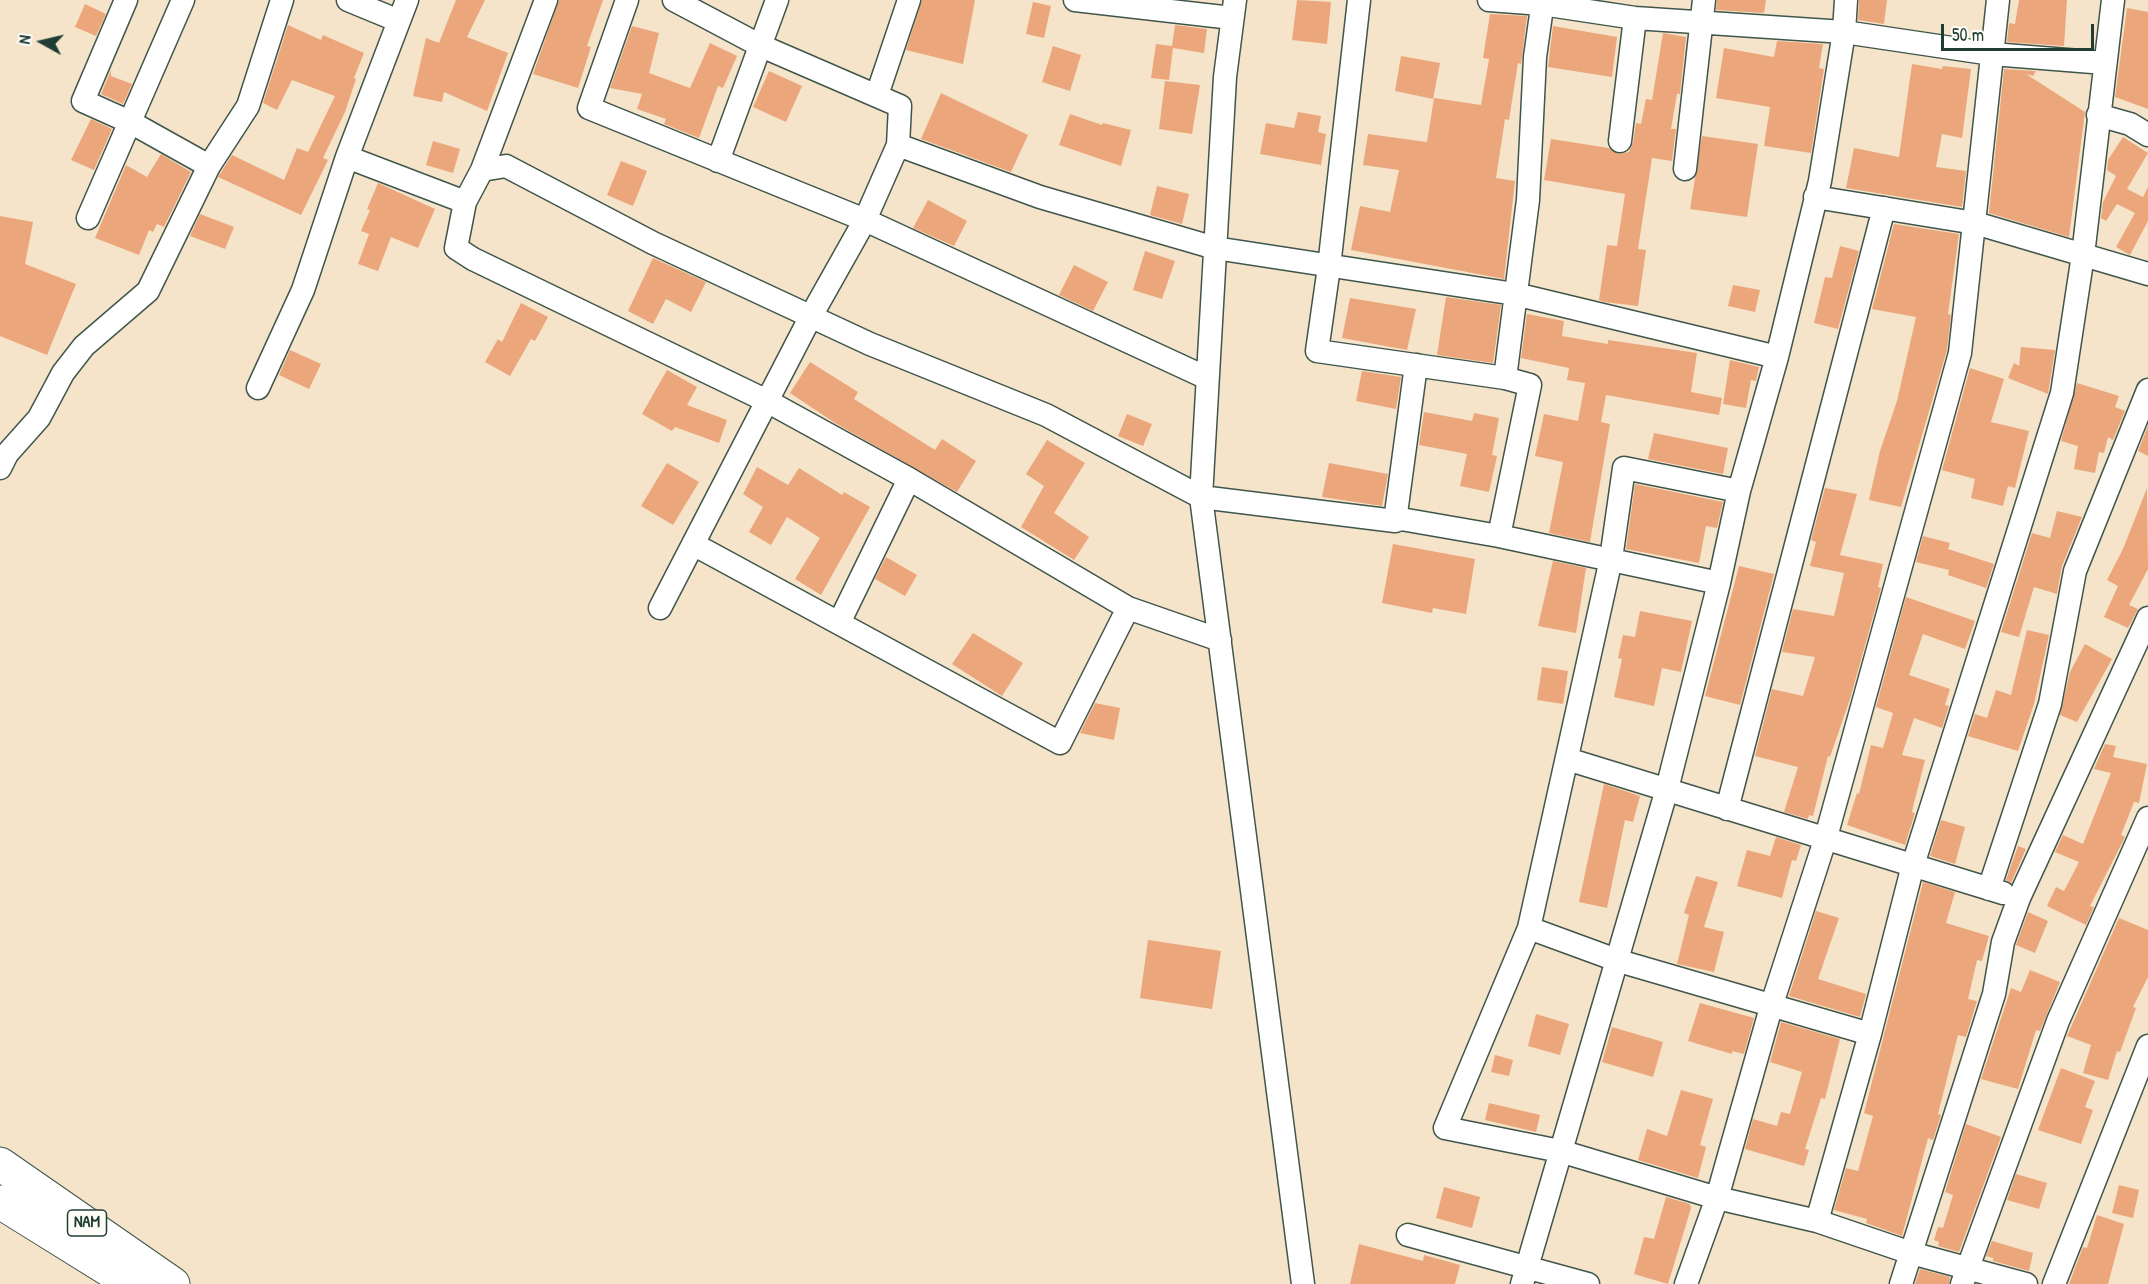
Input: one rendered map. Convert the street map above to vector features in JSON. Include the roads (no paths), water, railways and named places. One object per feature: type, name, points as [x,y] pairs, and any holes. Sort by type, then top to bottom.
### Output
[{"type":"highway","name":"NAM","points":[[0,1164],[173,1284]]},
{"type":"highway","name":"NAM","points":[[0,1202],[132,1284]]},
{"type":"street","points":[[126,0],[83,101],[132,123],[209,166]]},
{"type":"street","points":[[88,218],[132,123],[183,0]]},
{"type":"street","points":[[0,468],[7,454],[39,417],[63,373],[84,346],[148,291],[209,166],[248,106],[282,0]]},
{"type":"street","points":[[258,388],[303,290],[347,157],[403,10],[348,0]]},
{"type":"street","points":[[546,0],[482,170],[465,202],[456,248],[472,259],[767,401],[909,480],[1128,608],[1220,640]]},
{"type":"street","points":[[627,0],[589,108],[865,220],[1207,378]]},
{"type":"street","points":[[660,608],[811,316],[865,220],[898,145],[900,106],[759,45],[674,0]]},
{"type":"street","points":[[718,161],[777,0]]},
{"type":"street","points":[[877,95],[909,0]]},
{"type":"street","points":[[1075,0],[1233,9],[1226,77],[1201,497],[1303,1284]]},
{"type":"street","points":[[1359,0],[1329,267],[1317,351],[1505,378],[1530,385],[1498,536]]},
{"type":"street","points":[[1489,0],[1542,2],[1635,18],[1844,32],[1992,54],[2105,63]]},
{"type":"street","points":[[1685,169],[1704,0]]},
{"type":"street","points":[[1524,1277],[1667,789],[1719,583],[1739,491],[1777,357],[1815,197],[1844,32],[1846,0]]},
{"type":"street","points":[[1686,1284],[1717,1198],[1772,1004],[1826,837],[1960,353],[1998,0]]},
{"type":"street","points":[[1817,1221],[1870,1034],[1913,865],[2062,393],[2082,255],[2113,0]]},
{"type":"street","points":[[1505,378],[1528,200],[1535,57],[1542,2]]},
{"type":"street","points":[[1620,141],[1635,18]]},
{"type":"street","points":[[2098,115],[2130,124],[2148,135]]},
{"type":"street","points":[[898,145],[1040,197],[1215,249],[1515,294],[1777,357]]},
{"type":"street","points":[[347,157],[465,202]]},
{"type":"street","points":[[482,170],[506,166],[653,243],[870,344],[1046,415],[1201,497],[1395,521],[1401,519],[1498,536],[1719,583]]},
{"type":"street","points":[[1815,197],[1975,223],[2148,274]]},
{"type":"street","points":[[1727,809],[1884,208]]},
{"type":"street","points":[[1395,521],[1416,365]]},
{"type":"street","points":[[1989,889],[2050,704],[2075,571],[2148,390]]},
{"type":"street","points":[[1739,491],[1623,468],[1611,559],[1529,928],[1445,1128],[1560,1151],[1717,1198],[1817,1221],[1911,1253],[1965,1276],[2026,1284]]},
{"type":"street","points":[[838,622],[909,480]]},
{"type":"street","points":[[693,544],[1060,743],[1128,608]]},
{"type":"street","points":[[1901,1284],[1994,994],[2003,942],[2019,898],[2148,618]]},
{"type":"street","points":[[1567,759],[2019,898]]},
{"type":"street","points":[[1965,1276],[2058,1021],[2148,818]]},
{"type":"street","points":[[1529,928],[1618,961],[1870,1034]]},
{"type":"street","points":[[2054,1284],[2148,1046]]},
{"type":"street","points":[[1408,1235],[1524,1277],[1588,1284]]}]
